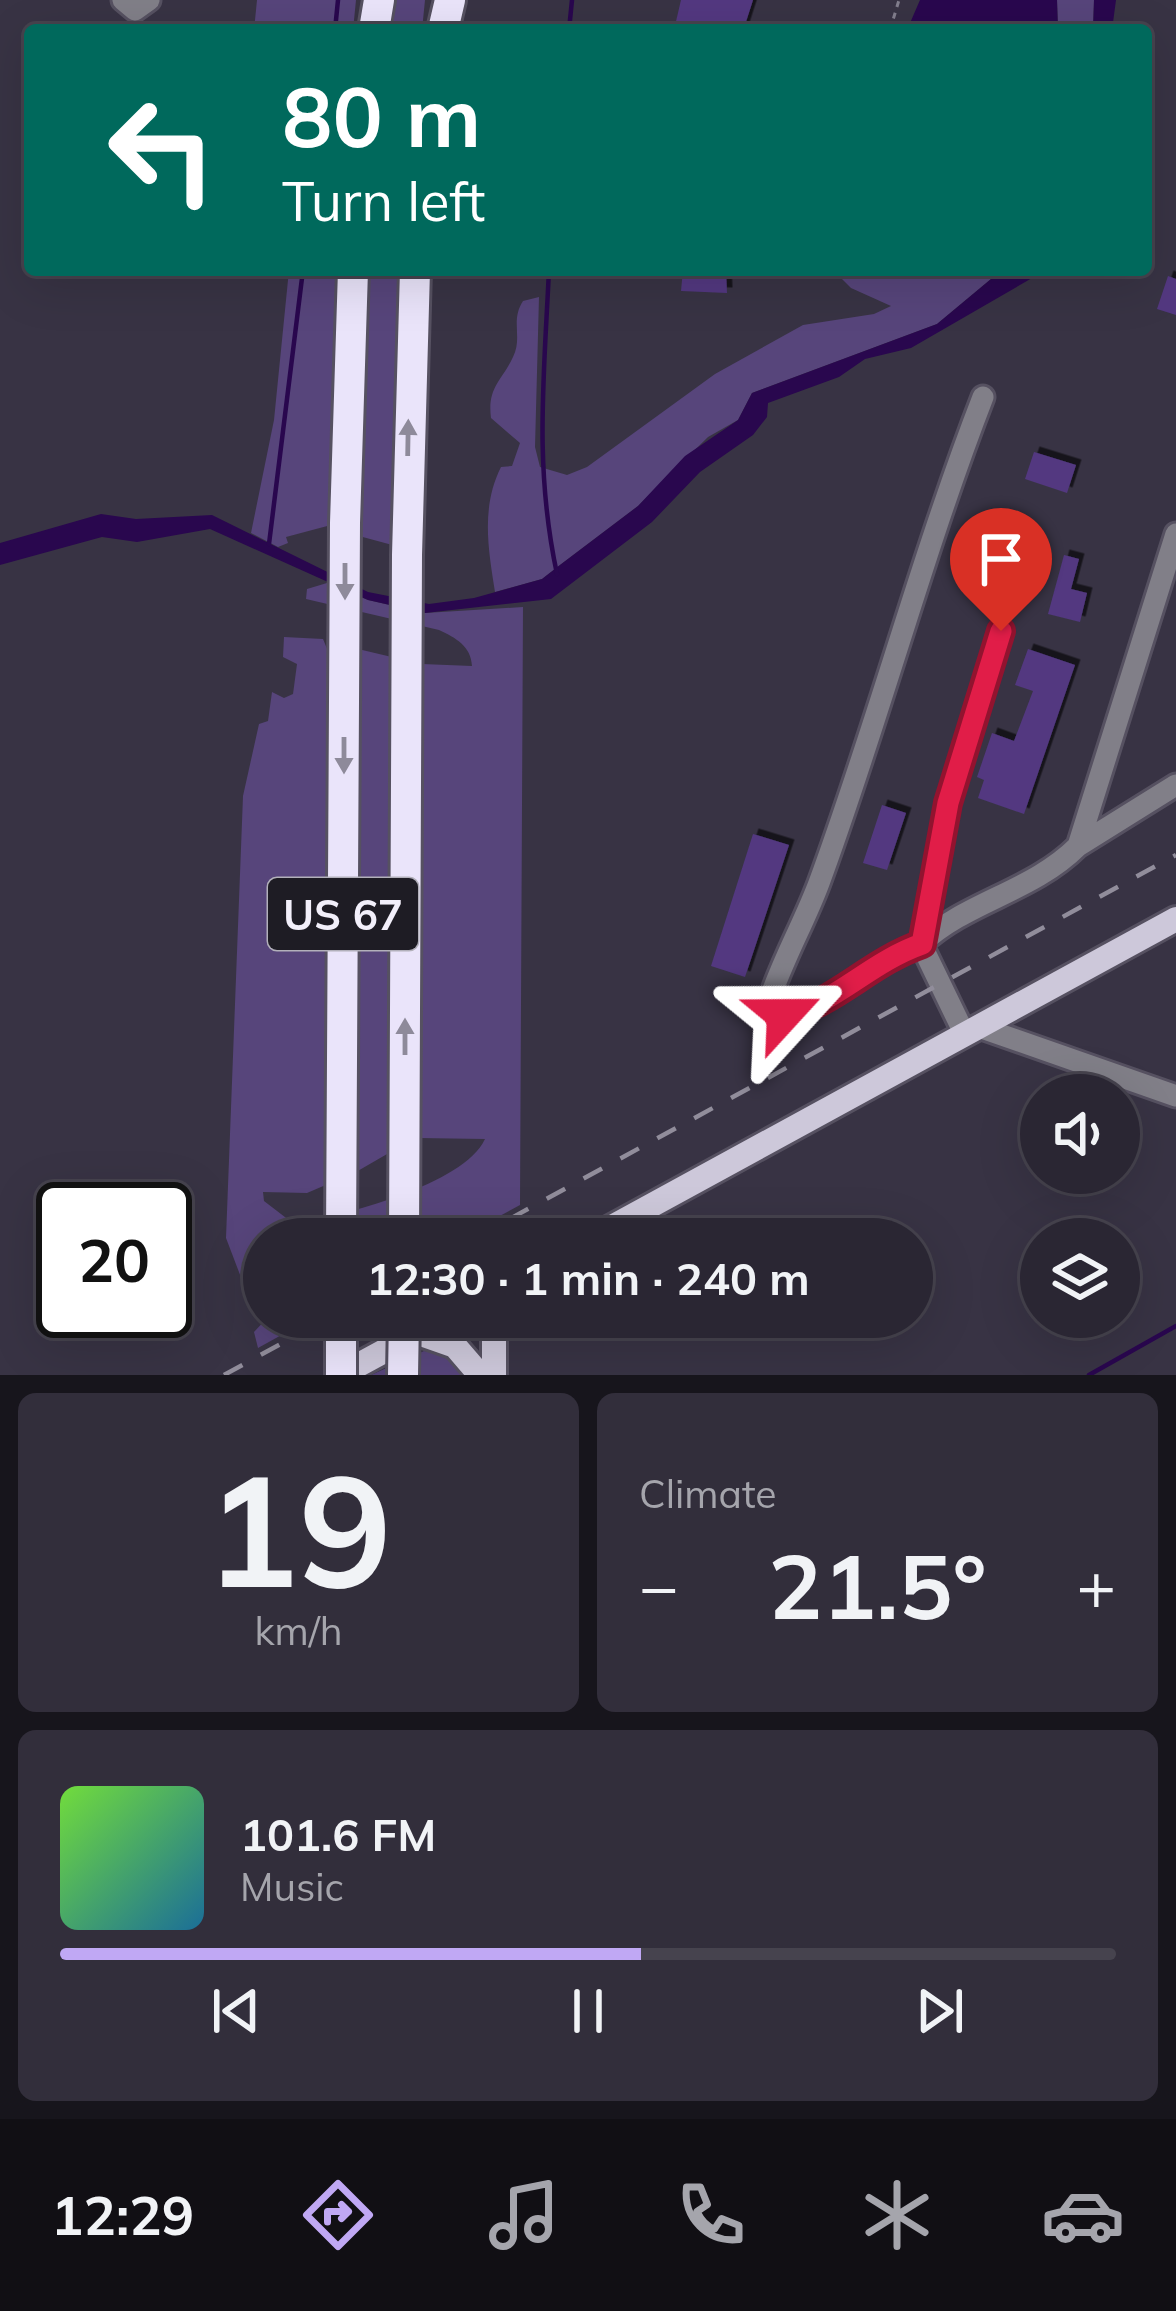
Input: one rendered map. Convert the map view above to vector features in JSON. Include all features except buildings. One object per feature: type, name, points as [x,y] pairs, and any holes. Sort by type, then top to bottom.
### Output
[{"type":"highway","name":"US 67","points":[[341,1218],[345,524],[353,276]]},
{"type":"highway","name":"US 67","points":[[404,1218],[407,555],[415,276]]},
{"type":"highway","points":[[341,1338],[341,1375]]},
{"type":"highway","points":[[404,1375],[409,1338]]},
{"type":"main road","points":[[629,1218],[1176,919]]},
{"type":"main road","points":[[341,1375],[393,1338]]},
{"type":"main road","points":[[438,1338],[455,1346],[480,1375]]},
{"type":"main road","points":[[494,1338],[494,1375]]},
{"type":"street","points":[[123,0],[135,10],[149,0]]},
{"type":"street","points":[[983,397],[937,517],[818,886],[785,952],[769,1001],[784,1015],[817,1009],[851,978],[922,944],[942,924],[1053,871],[1078,846],[1176,785]]},
{"type":"street","points":[[1078,846],[1176,534]]},
{"type":"street","points":[[1001,631],[948,803],[922,944],[972,1031],[1176,1096]]},
{"type":"shaded area","points":[[257,0],[356,0],[354,24],[255,24]]},
{"type":"shaded area","points":[[390,0],[425,0],[423,24],[388,24]]},
{"type":"shaded area","points":[[920,0],[1057,0],[1058,24],[910,24]]},
{"type":"shaded area","points":[[1057,0],[1094,0],[1093,24],[1058,24]]},
{"type":"shaded area","points":[[1094,0],[1116,0],[1113,24],[1093,24]]},
{"type":"shaded area","points":[[288,276],[336,276],[331,525],[286,537],[288,543],[278,547],[251,533],[274,420]]},
{"type":"shaded area","points":[[366,276],[404,276],[396,546],[359,536]]},
{"type":"shaded area","points":[[839,276],[1000,276],[937,324],[752,393],[738,420],[708,437],[638,506],[542,579],[495,592],[488,513],[501,467],[512,466],[520,443],[491,418],[490,407],[493,391],[516,350],[517,315],[523,301],[539,297],[535,447],[540,467],[567,475],[587,467],[715,374],[803,325],[874,314],[891,306],[851,288]]},
{"type":"shaded area","points":[[1036,276],[911,348],[865,359],[839,377],[768,403],[767,417],[753,435],[700,472],[652,522],[551,599],[425,613],[368,600],[210,529],[137,542],[102,537],[0,565],[0,543],[101,514],[136,519],[212,515],[368,592],[429,604],[474,598],[542,579],[638,506],[685,456],[738,420],[752,393],[937,324],[991,279]]},
{"type":"shaded area","points":[[327,583],[368,600],[425,613],[523,607],[520,1205],[496,1218],[322,1218],[428,1184],[473,1156],[485,1139],[418,1138],[422,664],[472,666],[471,659],[462,644],[439,630],[306,599],[307,589]]},
{"type":"shaded area","points":[[284,637],[323,639],[330,656],[328,1184],[307,1193],[263,1192],[264,1201],[286,1218],[243,1218],[243,1281],[226,1238],[243,796],[259,724],[268,721],[272,692],[284,698],[293,694],[297,664],[283,657]]},
{"type":"shaded area","points":[[358,649],[396,658],[394,1150],[356,1172]]},
{"type":"shaded area","points":[[256,1338],[276,1338],[258,1348]]},
{"type":"shaded area","points":[[424,1351],[454,1356],[469,1375],[371,1375]]},
{"type":"waterway","points":[[336,24],[338,0]]},
{"type":"waterway","points":[[570,24],[572,0]]},
{"type":"waterway","points":[[269,544],[302,276]]},
{"type":"waterway","points":[[549,276],[543,459],[557,574]]},
{"type":"waterway","points":[[1089,1375],[1176,1326]]},
{"type":"railway","points":[[511,1218],[1176,855]]},
{"type":"railway","points":[[224,1375],[292,1338]]},
{"type":"route","points":[[784,1015],[817,1009],[851,978],[922,944],[927,896],[948,803],[1001,631]]}]
